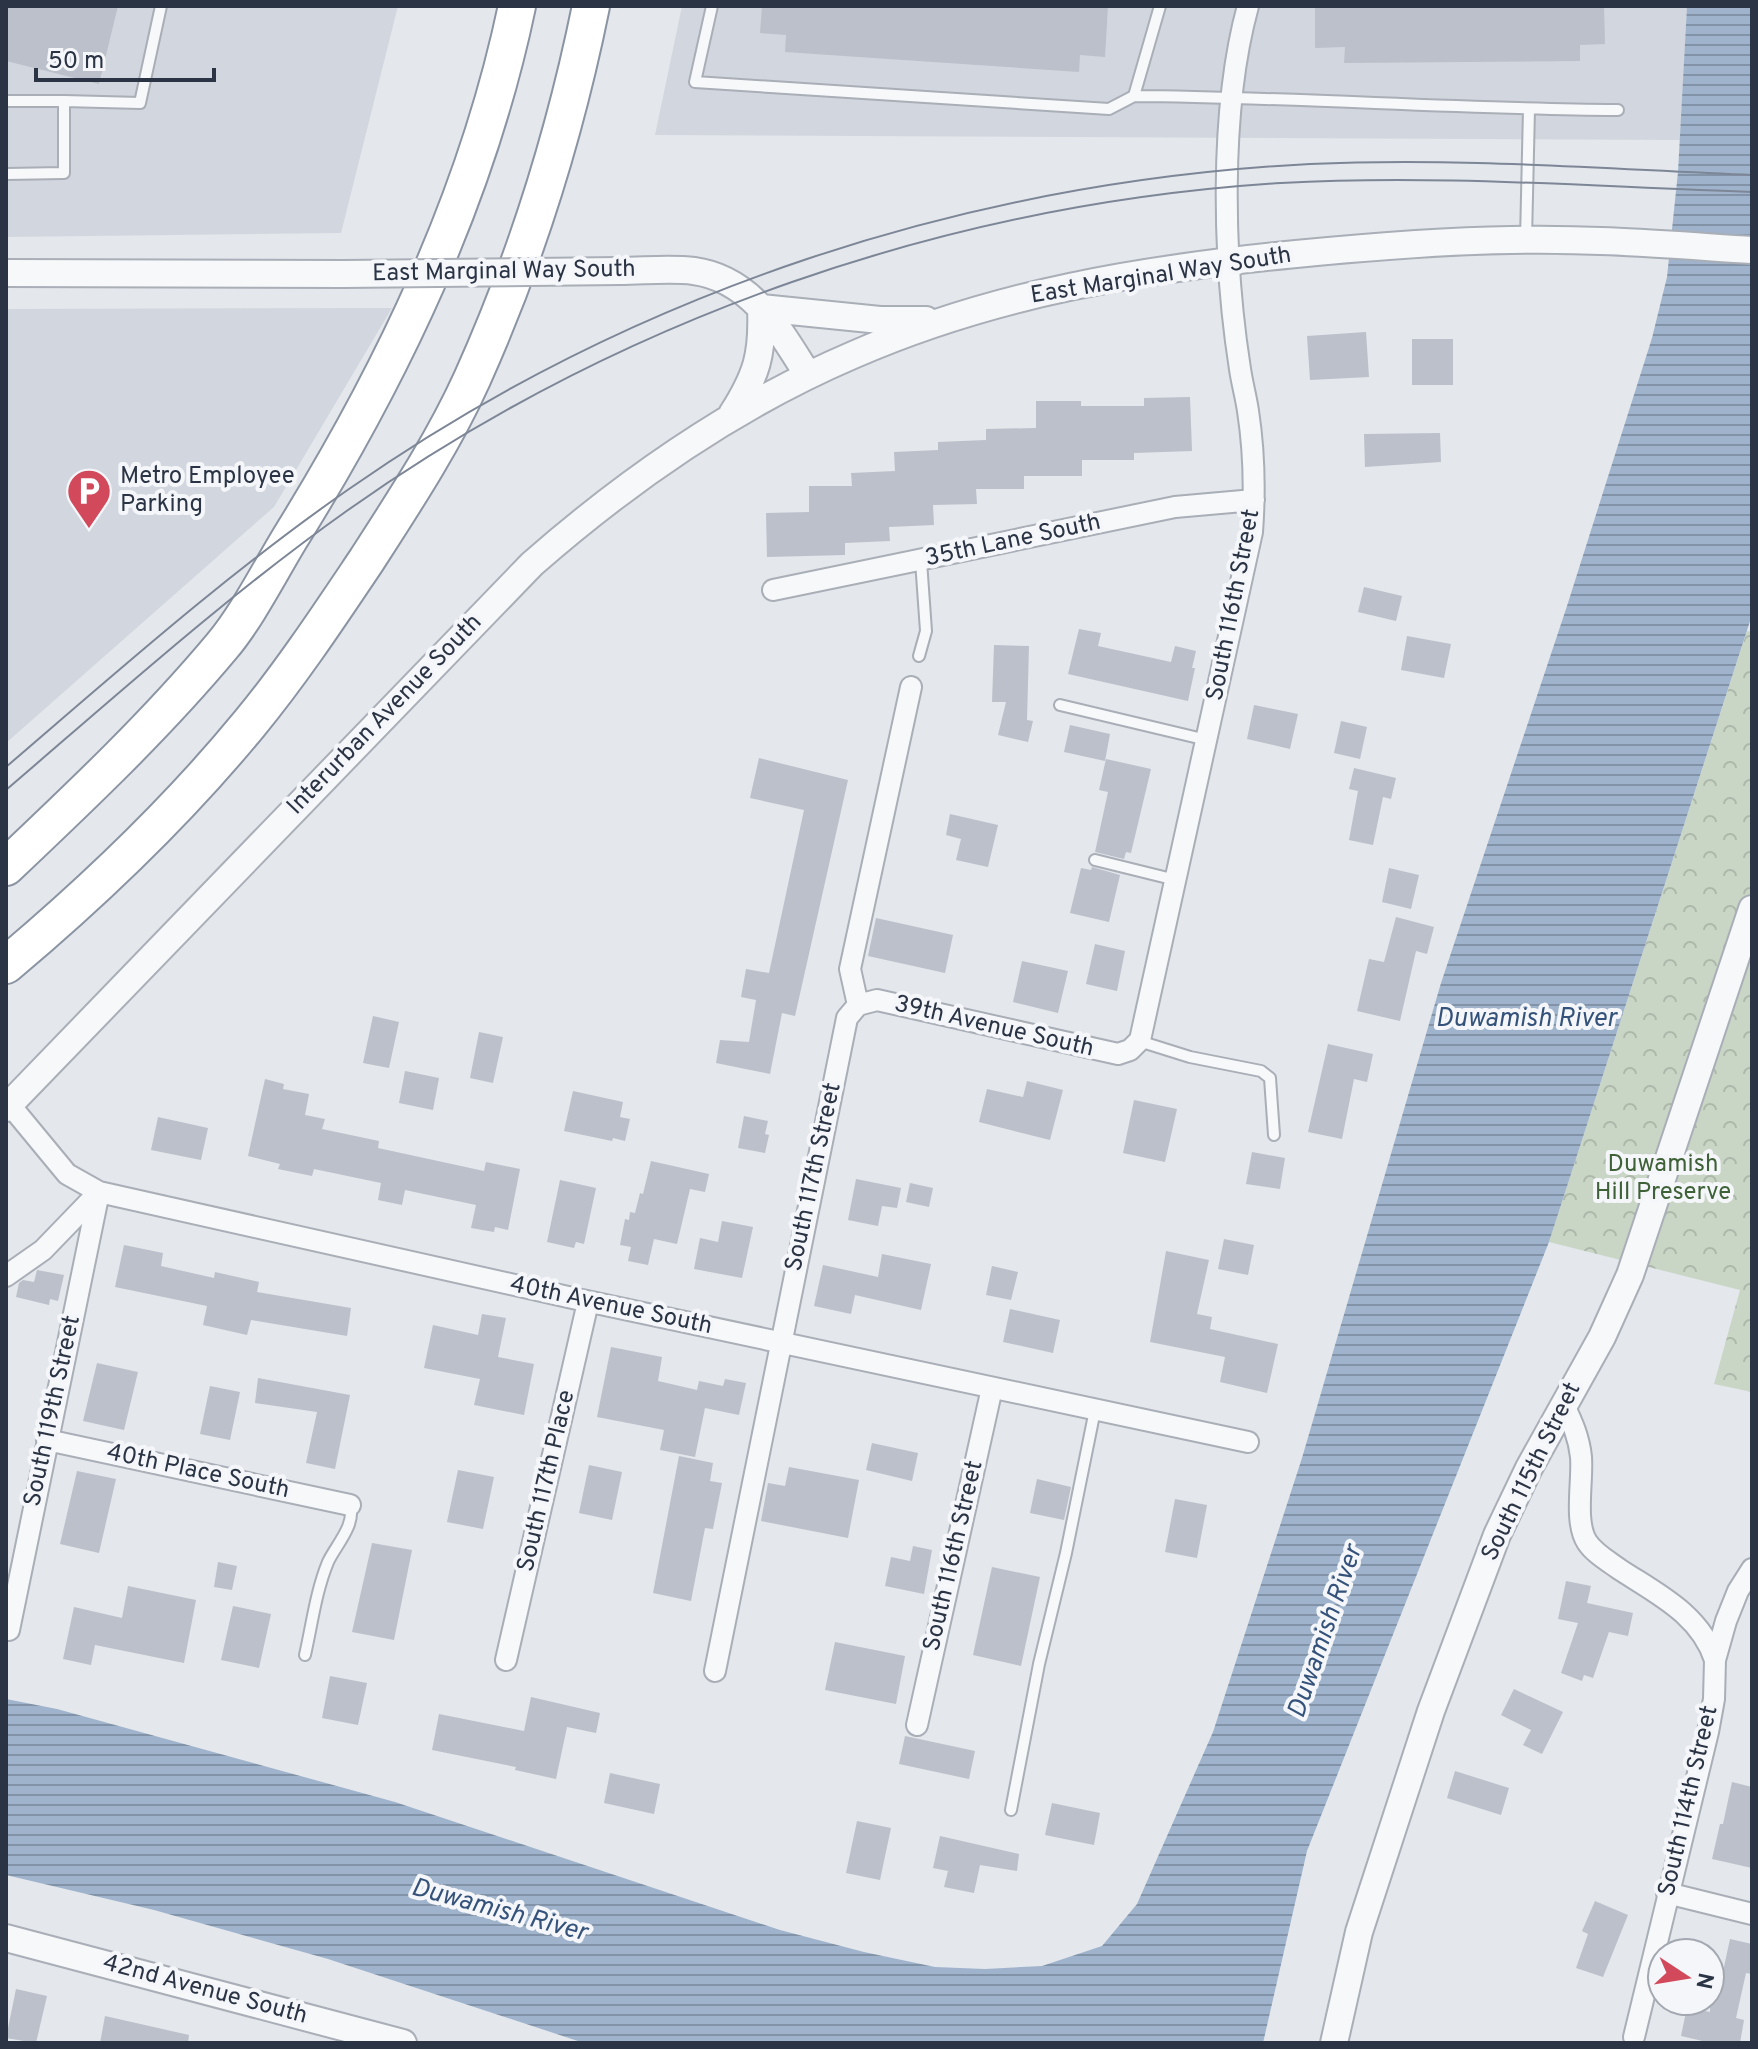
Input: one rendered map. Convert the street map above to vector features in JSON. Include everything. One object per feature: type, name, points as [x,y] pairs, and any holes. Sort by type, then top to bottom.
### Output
[{"type":"highway","points":[[6,867],[96,782],[225,644],[333,469],[412,319],[451,228],[498,89],[517,6]]},
{"type":"highway","points":[[6,965],[81,902],[195,787],[233,743],[331,613],[413,489],[471,380],[536,217],[574,89],[591,6]]},
{"type":"street","name":"South 116th Street","points":[[1135,1046],[1176,880],[1248,557],[1254,500],[1248,412],[1240,369],[1230,261],[1228,146],[1240,34],[1248,6]]},
{"type":"street","name":"East Marginal Way South","points":[[8,278],[676,270],[708,274],[737,287],[777,325],[808,375],[941,321],[1075,284],[1230,261],[1401,244],[1526,240],[1752,250]]},
{"type":"street","points":[[730,417],[749,389],[758,367],[763,341],[761,308],[880,320],[941,321]]},
{"type":"street","name":"Interurban Avenue South","points":[[8,1107],[532,564],[631,483],[730,417],[808,375]]},
{"type":"street","name":"35th Lane South","points":[[773,590],[1175,507],[1254,500]]},
{"type":"street","points":[[858,1005],[850,969],[911,687]]},
{"type":"street","name":"South 115th Street","points":[[1334,2043],[1359,1932],[1431,1711],[1497,1535],[1602,1337],[1630,1275],[1752,909]]},
{"type":"street","name":"39th Avenue South","points":[[858,1005],[877,1000],[1118,1054],[1135,1046]]},
{"type":"street","name":"South 117th Street","points":[[715,1671],[847,1018],[858,1005]]},
{"type":"street","name":"40th Avenue South","points":[[8,1107],[67,1174],[99,1192],[588,1302],[1248,1442]]},
{"type":"street","points":[[6,1276],[43,1250],[99,1192]]},
{"type":"street","name":"South 119th Street","points":[[9,1630],[99,1192]]},
{"type":"street","name":"South 117th Place","points":[[506,1660],[588,1302]]},
{"type":"street","name":"South 116th Street","points":[[917,1725],[992,1388]]},
{"type":"street","points":[[1564,1405],[1578,1434],[1582,1475],[1580,1529],[1588,1544],[1603,1558],[1680,1609],[1701,1629],[1710,1643],[1715,1660]]},
{"type":"street","name":"40th Place South","points":[[47,1440],[350,1505]]},
{"type":"street","name":"South 114th Street","points":[[1634,2037],[1708,1732],[1714,1699],[1715,1660],[1732,1606],[1752,1569]]},
{"type":"street","points":[[1667,1893],[1752,1914]]},
{"type":"street","name":"42nd Avenue South","points":[[6,1938],[403,2043]]},
{"type":"lane","points":[[6,101],[140,103],[161,6]]},
{"type":"lane","points":[[712,6],[695,82],[1109,109],[1134,96],[1233,96],[1289,101],[1618,110]]},
{"type":"lane","points":[[1134,96],[1160,6]]},
{"type":"lane","points":[[6,174],[64,173],[64,101]]},
{"type":"lane","points":[[1526,240],[1529,109]]},
{"type":"lane","points":[[919,656],[926,631],[926,595],[921,561]]},
{"type":"lane","points":[[1060,705],[1207,740]]},
{"type":"lane","points":[[1095,860],[1176,880]]},
{"type":"lane","points":[[1135,1046],[1261,1071],[1270,1078],[1274,1135]]},
{"type":"lane","points":[[1011,1810],[1039,1664],[1066,1553],[1095,1410]]},
{"type":"lane","points":[[305,1655],[328,1562],[349,1522],[352,1512],[350,1505]]},
{"type":"shaded area","points":[[6,6],[398,6],[341,233],[6,237]]},
{"type":"shaded area","points":[[682,6],[1687,6],[1680,140],[655,135]]},
{"type":"shaded area","points":[[392,308],[274,507],[6,743],[6,309]]},
{"type":"green space","name":"Duwamish Hill Preserve","points":[[1747,631],[1752,632],[1752,1392],[1714,1384],[1740,1290],[1549,1242]]},
{"type":"water","name":"Duwamish River","points":[[1687,6],[1752,6],[1752,615],[1549,1242],[1307,1851],[1263,2043],[584,2043],[328,1959],[154,1910],[6,1875],[6,1699],[57,1709],[395,1802],[780,1930],[864,1952],[935,1967],[985,1969],[1042,1966],[1102,1946],[1137,1904],[1213,1732],[1302,1458],[1441,983],[1567,606],[1652,338],[1667,277],[1678,172]]},
{"type":"building","points":[[6,6],[118,6],[99,84],[6,61]]},
{"type":"building","points":[[762,6],[1108,6],[1105,57],[1080,55],[1079,72],[785,52],[786,35],[760,33]]},
{"type":"building","points":[[1315,6],[1604,6],[1605,44],[1580,45],[1580,61],[1344,63],[1345,47],[1315,48]]},
{"type":"building","points":[[1366,332],[1369,377],[1310,380],[1307,336]]},
{"type":"building","points":[[1412,339],[1453,339],[1453,385],[1412,385]]},
{"type":"building","points":[[1190,397],[1192,451],[1134,453],[1134,460],[1082,460],[1082,476],[1024,476],[1024,489],[976,489],[977,504],[933,505],[934,525],[889,527],[890,541],[845,543],[845,555],[767,557],[766,513],[809,512],[809,486],[852,486],[851,473],[895,471],[894,452],[938,450],[938,442],[986,440],[986,429],[1036,428],[1036,401],[1081,401],[1081,406],[1144,406],[1144,398]]},
{"type":"building","points":[[1440,433],[1441,462],[1365,467],[1364,434]]},
{"type":"building","points":[[1364,587],[1402,596],[1396,621],[1358,612]]},
{"type":"building","points":[[1079,629],[1101,633],[1098,646],[1171,662],[1175,646],[1196,651],[1188,701],[1068,674]]},
{"type":"building","points":[[1407,636],[1451,644],[1444,678],[1401,670]]},
{"type":"building","points":[[994,645],[1029,646],[1027,720],[1033,721],[1028,742],[998,735],[1006,702],[992,702]]},
{"type":"building","points":[[1254,705],[1298,714],[1290,749],[1247,739]]},
{"type":"building","points":[[1341,721],[1367,727],[1360,759],[1334,753]]},
{"type":"building","points":[[1070,725],[1110,734],[1105,761],[1064,752]]},
{"type":"building","points":[[759,758],[848,780],[795,1016],[782,1013],[770,1074],[716,1063],[720,1040],[749,1042],[756,1000],[741,997],[746,969],[769,973],[804,810],[750,798]]},
{"type":"building","points":[[1106,759],[1151,769],[1131,853],[1126,852],[1124,859],[1095,852],[1108,792],[1099,790]]},
{"type":"building","points":[[1354,768],[1396,778],[1391,799],[1383,797],[1373,845],[1349,840],[1358,791],[1349,789]]},
{"type":"building","points":[[950,814],[998,825],[988,867],[956,860],[961,839],[946,835]]},
{"type":"building","points":[[1092,867],[1120,875],[1109,922],[1070,913],[1081,868],[1091,870]]},
{"type":"building","points":[[1389,868],[1419,875],[1411,909],[1382,902]]},
{"type":"building","points":[[1396,917],[1434,927],[1427,954],[1416,951],[1400,1021],[1357,1011],[1369,959],[1384,962]]},
{"type":"building","points":[[876,918],[953,935],[945,973],[868,956]]},
{"type":"building","points":[[1095,944],[1125,951],[1117,991],[1086,984]]},
{"type":"building","points":[[1022,961],[1068,971],[1058,1013],[1013,1002]]},
{"type":"building","points":[[373,1016],[399,1022],[389,1068],[363,1063]]},
{"type":"building","points":[[479,1032],[503,1037],[493,1083],[470,1078]]},
{"type":"building","points":[[1328,1044],[1373,1054],[1367,1082],[1354,1079],[1342,1139],[1308,1132]]},
{"type":"building","points":[[405,1071],[439,1078],[433,1110],[399,1103]]},
{"type":"building","points":[[265,1079],[284,1084],[283,1089],[309,1094],[305,1115],[325,1119],[322,1129],[379,1141],[378,1148],[484,1171],[486,1162],[520,1169],[508,1230],[495,1227],[494,1232],[471,1228],[476,1205],[405,1190],[402,1205],[378,1200],[381,1183],[314,1169],[312,1176],[278,1169],[280,1164],[248,1156]]},
{"type":"building","points":[[1027,1081],[1063,1090],[1050,1140],[979,1122],[987,1089],[1023,1097]]},
{"type":"building","points":[[573,1091],[623,1102],[620,1117],[630,1119],[625,1141],[564,1131]]},
{"type":"building","points":[[1134,1100],[1177,1109],[1165,1162],[1123,1153]]},
{"type":"building","points":[[744,1116],[768,1121],[765,1153],[738,1148]]},
{"type":"building","points":[[158,1117],[208,1128],[201,1160],[151,1150]]},
{"type":"building","points":[[1252,1152],[1285,1158],[1280,1189],[1246,1184]]},
{"type":"building","points":[[651,1161],[709,1174],[705,1192],[690,1189],[677,1244],[654,1239],[648,1265],[628,1261],[631,1247],[620,1245],[625,1219],[629,1220],[630,1212],[635,1213]]},
{"type":"building","points":[[856,1179],[901,1188],[897,1208],[882,1206],[878,1226],[848,1220]]},
{"type":"building","points":[[560,1180],[596,1188],[584,1244],[576,1242],[574,1248],[547,1242]]},
{"type":"building","points":[[910,1183],[933,1188],[929,1207],[906,1202]]},
{"type":"building","points":[[722,1221],[753,1227],[742,1278],[694,1269],[700,1238],[718,1242]]},
{"type":"building","points":[[1224,1239],[1254,1245],[1248,1275],[1218,1269]]},
{"type":"building","points":[[124,1245],[163,1253],[161,1266],[214,1278],[215,1272],[259,1282],[257,1292],[351,1308],[347,1336],[251,1320],[247,1335],[203,1325],[207,1306],[115,1287]]},
{"type":"building","points":[[1166,1251],[1209,1260],[1197,1314],[1212,1317],[1210,1329],[1278,1344],[1267,1393],[1220,1382],[1225,1357],[1150,1342]]},
{"type":"building","points":[[882,1254],[931,1264],[921,1310],[855,1295],[851,1314],[814,1306],[823,1265],[878,1277]]},
{"type":"building","points":[[992,1266],[1018,1272],[1011,1300],[986,1295]]},
{"type":"building","points":[[37,1270],[64,1275],[58,1301],[50,1299],[49,1305],[16,1297],[19,1283],[23,1280],[34,1282]]},
{"type":"building","points":[[1010,1309],[1060,1320],[1053,1353],[1003,1342]]},
{"type":"building","points":[[482,1314],[506,1318],[498,1357],[534,1364],[524,1415],[474,1405],[480,1379],[424,1368],[433,1325],[478,1335]]},
{"type":"building","points":[[611,1347],[662,1357],[658,1381],[697,1390],[699,1381],[723,1386],[725,1379],[746,1383],[739,1415],[705,1408],[695,1457],[660,1450],[664,1430],[597,1417]]},
{"type":"building","points":[[97,1363],[138,1372],[124,1430],[83,1421]]},
{"type":"building","points":[[258,1378],[350,1395],[335,1469],[306,1463],[317,1412],[255,1403]]},
{"type":"building","points":[[210,1386],[240,1392],[230,1440],[200,1434]]},
{"type":"building","points":[[872,1443],[918,1453],[912,1481],[866,1470]]},
{"type":"building","points":[[679,1456],[713,1463],[710,1481],[722,1483],[713,1529],[705,1528],[691,1601],[653,1593]]},
{"type":"building","points":[[589,1465],[622,1472],[612,1520],[579,1513]]},
{"type":"building","points":[[789,1467],[859,1480],[848,1538],[761,1521],[768,1483],[785,1486]]},
{"type":"building","points":[[458,1470],[494,1477],[483,1529],[447,1522]]},
{"type":"building","points":[[77,1471],[116,1479],[99,1553],[60,1544]]},
{"type":"building","points":[[1037,1479],[1071,1487],[1064,1520],[1030,1513]]},
{"type":"building","points":[[1175,1499],[1207,1505],[1197,1558],[1165,1552]]},
{"type":"building","points":[[372,1543],[412,1550],[394,1640],[352,1632]]},
{"type":"building","points":[[913,1546],[932,1550],[924,1594],[885,1586],[891,1557],[910,1561]]},
{"type":"building","points":[[218,1562],[237,1566],[232,1590],[214,1587]]},
{"type":"building","points":[[992,1567],[1040,1577],[1021,1666],[973,1655]]},
{"type":"building","points":[[1566,1581],[1591,1586],[1587,1603],[1633,1613],[1628,1636],[1609,1632],[1593,1678],[1584,1675],[1582,1681],[1561,1673],[1578,1623],[1558,1619]]},
{"type":"building","points":[[128,1586],[196,1600],[184,1663],[95,1645],[91,1665],[63,1659],[74,1607],[122,1618]]},
{"type":"building","points":[[233,1606],[271,1614],[259,1668],[221,1660]]},
{"type":"building","points":[[835,1642],[905,1656],[896,1704],[825,1690]]},
{"type":"building","points":[[330,1676],[367,1683],[358,1725],[322,1718]]},
{"type":"building","points":[[1514,1689],[1563,1712],[1542,1754],[1523,1745],[1531,1730],[1501,1715]]},
{"type":"building","points":[[531,1697],[600,1713],[596,1733],[567,1727],[556,1779],[515,1770],[516,1767],[432,1750],[439,1714],[524,1731]]},
{"type":"building","points":[[905,1736],[975,1751],[969,1779],[899,1764]]},
{"type":"building","points":[[1455,1771],[1509,1788],[1501,1815],[1447,1798]]},
{"type":"building","points":[[610,1773],[660,1784],[654,1814],[604,1803]]},
{"type":"building","points":[[1732,1782],[1752,1787],[1752,1868],[1712,1859]]},
{"type":"building","points":[[1052,1803],[1100,1813],[1094,1845],[1045,1835]]},
{"type":"building","points":[[857,1821],[891,1828],[880,1880],[846,1873]]},
{"type":"building","points":[[940,1836],[1019,1854],[1017,1871],[980,1865],[974,1893],[944,1887],[948,1871],[933,1868]]},
{"type":"building","points":[[1595,1901],[1628,1915],[1603,1977],[1576,1968],[1588,1934],[1582,1931]]},
{"type":"building","points":[[1730,1939],[1752,1944],[1752,1974],[1746,1973],[1736,2018],[1744,2020],[1740,2043],[1711,2043],[1681,2036],[1685,2017],[1726,2017],[1726,1958]]},
{"type":"building","points":[[16,1989],[47,1996],[36,2043],[6,2038]]},
{"type":"building","points":[[105,2016],[189,2035],[188,2043],[100,2043]]},
{"type":"tram line","points":[[6,767],[260,554],[349,489],[457,419],[570,357],[687,304],[807,259],[930,223],[1055,195],[1182,175],[1365,162],[1531,165],[1752,175]]},
{"type":"tram line","points":[[6,790],[174,646],[303,542],[453,441],[562,380],[675,327],[792,282],[911,245],[1033,216],[1156,195],[1281,183],[1398,180],[1516,182],[1752,192]]},
{"type":"place","name":"Metro Employee Parking","points":[[89,530]]}]
